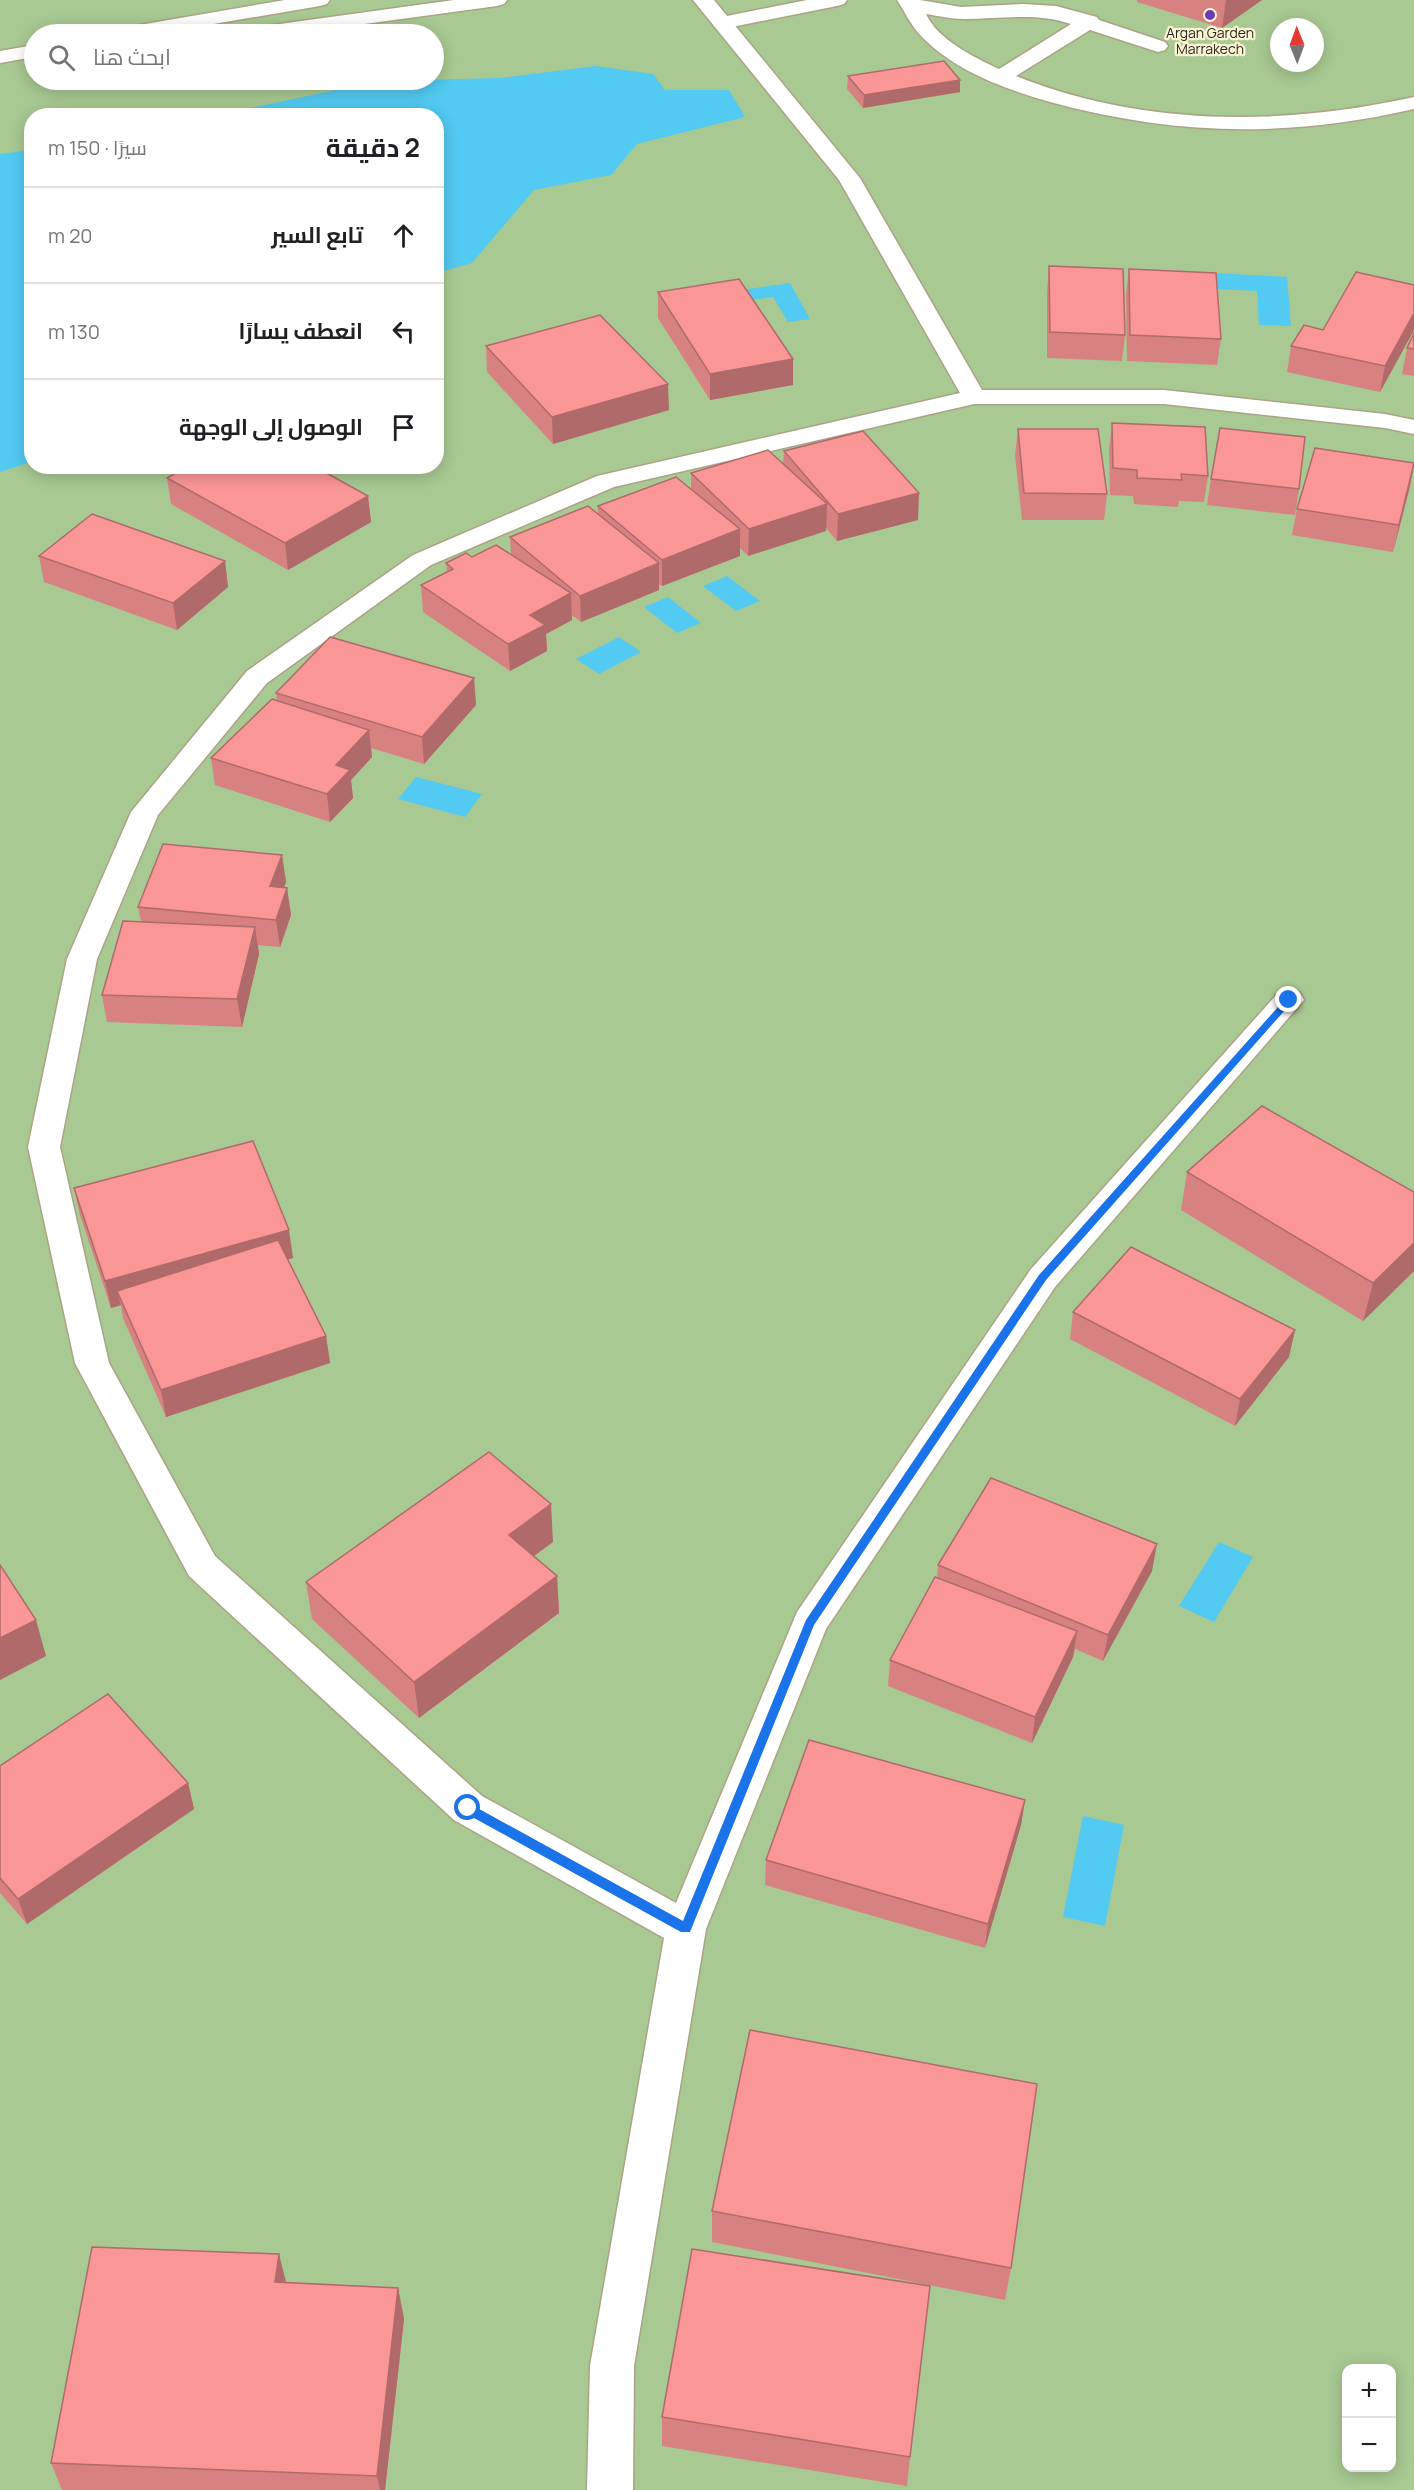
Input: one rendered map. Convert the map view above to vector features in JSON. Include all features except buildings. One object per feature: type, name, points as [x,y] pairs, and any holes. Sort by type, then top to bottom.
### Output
[{"type":"street","points":[[180,24],[320,0]]},
{"type":"street","points":[[323,24],[497,0]]},
{"type":"street","points":[[704,0],[849,178],[974,397]]},
{"type":"street","points":[[722,23],[823,1]]},
{"type":"street","points":[[911,3],[974,13],[1040,10],[1072,15],[1158,46]]},
{"type":"street","points":[[911,3],[918,19],[935,38],[962,58],[999,78],[1064,100],[1107,111],[1199,123],[1246,125],[1326,121],[1414,103]]},
{"type":"street","points":[[999,78],[1090,21]]},
{"type":"street","points":[[0,57],[24,53]]},
{"type":"street","points":[[686,1929],[468,1808],[202,1566],[92,1364],[44,1147],[82,959],[145,812],[257,677],[422,560],[606,481],[974,397],[1164,397],[1386,421],[1414,428]]},
{"type":"street","points":[[610,2490],[612,2366],[686,1929],[810,1623],[1043,1278],[1289,1000]]},
{"type":"green space","points":[[0,0],[1414,0],[1414,2490],[0,2490]]},
{"type":"water","points":[[596,66],[653,74],[665,90],[729,90],[745,117],[637,144],[611,175],[534,190],[472,263],[444,271],[444,108],[250,108],[335,90],[444,90],[444,79],[501,78]]},
{"type":"water","points":[[24,151],[24,464],[0,472],[0,154]]},
{"type":"water","points":[[1215,273],[1287,277],[1291,326],[1259,325],[1257,291],[1216,289]]},
{"type":"water","points":[[790,283],[810,319],[788,322],[773,297],[689,309],[684,298]]},
{"type":"water","points":[[727,576],[760,601],[736,611],[703,586]]},
{"type":"water","points":[[668,597],[701,623],[677,633],[644,607]]},
{"type":"water","points":[[619,637],[641,652],[599,674],[576,659]]},
{"type":"water","points":[[416,777],[482,794],[465,817],[398,799]]},
{"type":"water","points":[[1219,1542],[1253,1557],[1214,1622],[1179,1606]]},
{"type":"water","points":[[1083,1816],[1124,1825],[1105,1926],[1063,1917]]},
{"type":"place","name":"Argan Garden Marrakech","points":[[1210,15]]},
{"type":"route","points":[[468,1808],[686,1929],[810,1623],[1043,1278],[1289,1000]]}]
